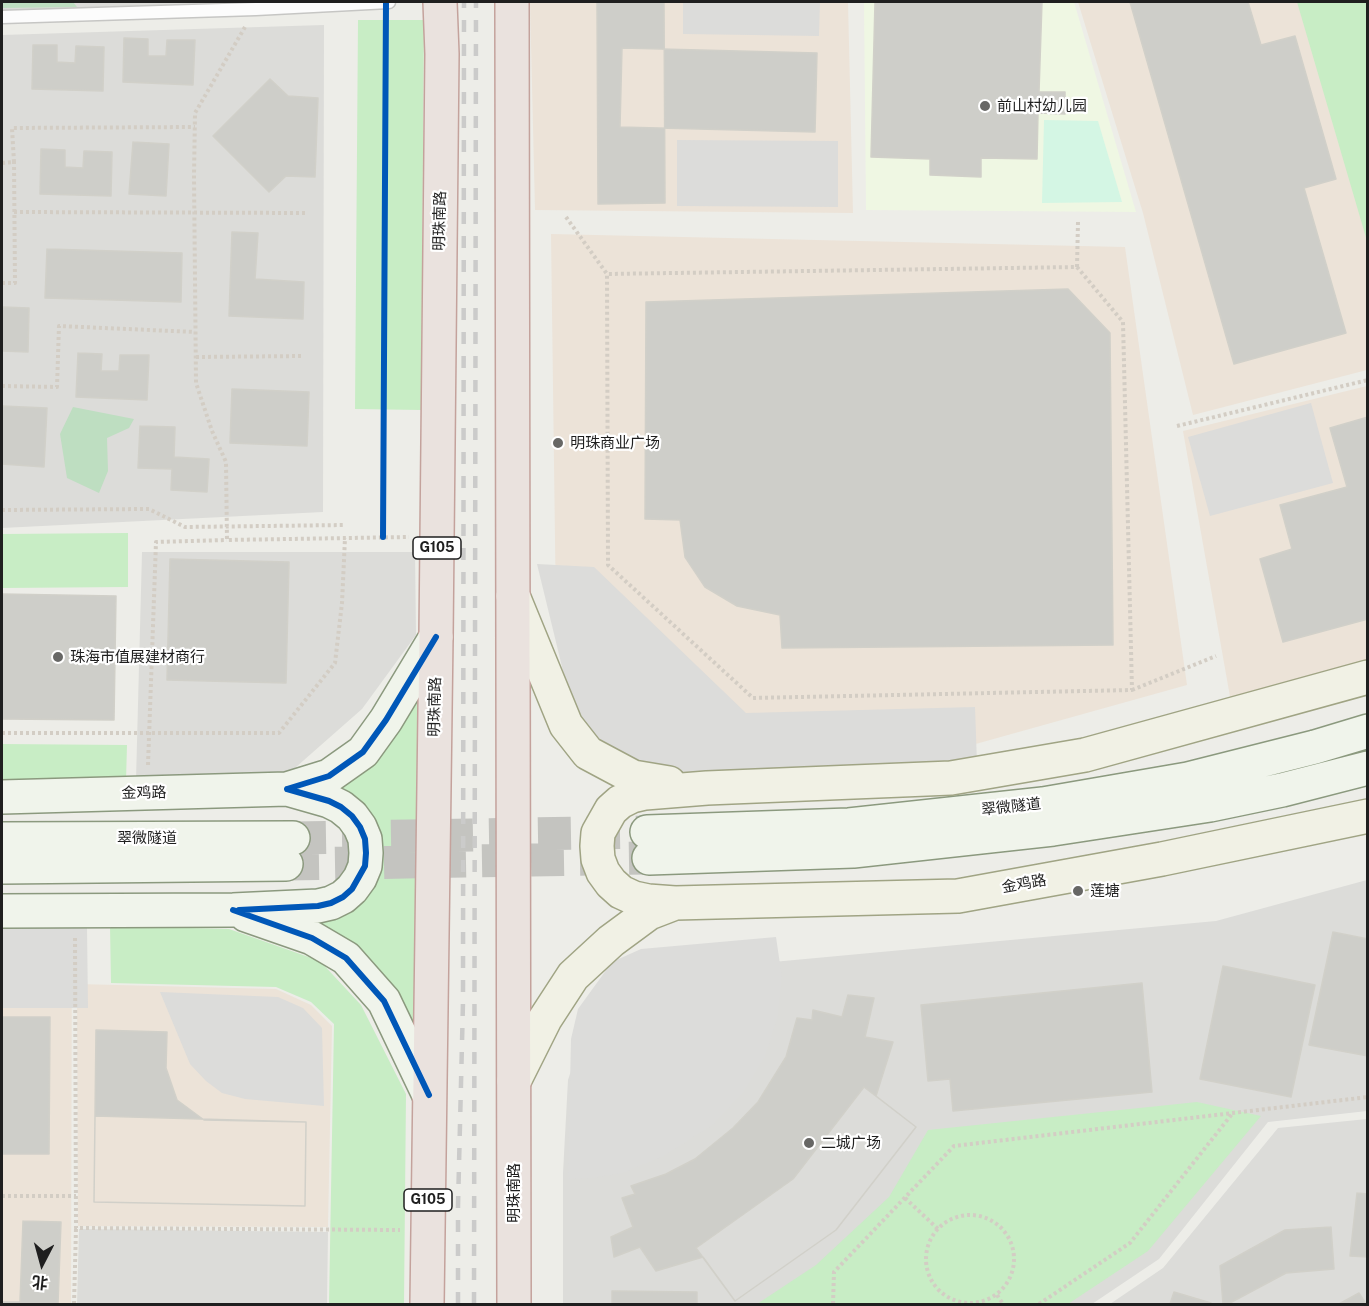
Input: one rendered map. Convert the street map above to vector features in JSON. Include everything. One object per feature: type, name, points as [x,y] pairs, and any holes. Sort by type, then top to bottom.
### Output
[{"type":"highway","name":"明珠南路","points":[[426,1305],[436,637],[442,54],[440,2]]},
{"type":"highway","name":"明珠南路","points":[[512,2],[514,1305]]},
{"type":"main road","points":[[513,596],[566,725],[588,753],[633,777],[707,788]]},
{"type":"main road","points":[[287,789],[329,776],[363,752],[386,720],[436,637]]},
{"type":"main road","points":[[675,903],[634,898],[611,884],[603,872],[598,859],[598,833],[611,810],[632,796],[707,788],[951,778],[1085,755],[1368,677]]},
{"type":"main road","name":"翠微隧道","points":[[1368,731],[1315,747],[1188,779],[1043,804],[849,825],[699,832],[648,845],[853,851],[1053,829],[1210,805],[1292,788],[1368,768]]},
{"type":"main road","points":[[2,911],[233,910],[318,906],[343,897],[360,878],[365,866],[365,840],[360,827],[341,807],[329,801],[287,789]]},
{"type":"main road","name":"金鸡路","points":[[2,797],[287,789]]},
{"type":"main road","name":"金鸡路","points":[[675,903],[957,896],[1162,859],[1368,816]]},
{"type":"main road","name":"翠微隧道","points":[[2,839],[290,851],[2,867]]},
{"type":"main road","points":[[514,1081],[545,1019],[573,976],[611,941],[649,913],[675,903]]},
{"type":"main road","points":[[233,910],[312,938],[346,958],[384,1001],[429,1095]]},
{"type":"lane","points":[[2,17],[255,9],[389,2]]},
{"type":"path","points":[[227,540],[226,462],[196,383],[195,113],[255,9]]},
{"type":"path","points":[[2,283],[15,283],[12,128],[195,127]]},
{"type":"path","points":[[2,163],[14,162]]},
{"type":"path","points":[[14,212],[307,213]]},
{"type":"path","points":[[566,217],[607,274],[608,566],[753,698],[1132,690],[1216,656]]},
{"type":"path","points":[[1077,222],[1077,267],[1123,322],[1132,690]]},
{"type":"path","points":[[607,274],[1077,267]]},
{"type":"path","points":[[2,386],[57,387],[59,326],[195,332]]},
{"type":"path","points":[[196,357],[304,356]]},
{"type":"path","points":[[1177,426],[1368,380]]},
{"type":"path","points":[[2,510],[149,509],[185,527],[345,525]]},
{"type":"path","points":[[383,526],[383,537]]},
{"type":"path","points":[[147,793],[156,542],[437,537]]},
{"type":"path","points":[[2,732],[279,732],[335,663],[342,603],[345,538]]},
{"type":"path","points":[[74,1305],[76,1228],[75,911]]},
{"type":"path","points":[[833,1305],[834,1272],[954,1146],[1368,1097]]},
{"type":"path","points":[[1039,1305],[1130,1243],[1233,1113]]},
{"type":"path","points":[[2,1196],[76,1196]]},
{"type":"path","points":[[905,1198],[938,1229]]},
{"type":"path","points":[[964,1215],[978,1215],[992,1220],[1004,1230],[1012,1242],[1015,1256],[1014,1271],[1008,1284],[997,1295],[984,1302],[969,1304],[955,1301],[942,1294],[932,1283],[927,1270],[926,1255],[929,1241],[938,1229],[950,1220],[964,1215]]},
{"type":"path","points":[[76,1228],[427,1230]]},
{"type":"path","points":[[997,1295],[1004,1305]]},
{"type":"shaded area","points":[[2,2],[237,2],[148,8],[2,11]]},
{"type":"shaded area","points":[[530,2],[848,2],[853,213],[535,210]]},
{"type":"shaded area","points":[[683,2],[820,2],[819,36],[683,34]]},
{"type":"shaded area","name":"前山村幼儿园","points":[[864,2],[1074,2],[1136,212],[866,210]]},
{"type":"shaded area","points":[[1078,2],[1367,2],[1367,370],[1193,415],[1143,213]]},
{"type":"shaded area","points":[[324,25],[323,512],[2,528],[2,35]]},
{"type":"shaded area","points":[[1044,120],[1098,121],[1122,202],[1042,203]]},
{"type":"shaded area","points":[[677,140],[838,141],[838,207],[677,206]]},
{"type":"shaded area","points":[[2,174],[7,174],[8,272],[2,272]]},
{"type":"shaded area","name":"明珠商业广场","points":[[551,234],[1125,247],[1187,685],[947,752],[668,755],[556,616]]},
{"type":"shaded area","points":[[1367,386],[1367,669],[1232,708],[1183,431]]},
{"type":"shaded area","points":[[1311,403],[1333,483],[1210,516],[1188,437]]},
{"type":"shaded area","points":[[142,552],[415,552],[416,635],[362,709],[287,775],[136,780]]},
{"type":"shaded area","points":[[537,564],[594,567],[746,713],[975,707],[977,764],[703,777],[627,766],[573,712]]},
{"type":"shaded area","points":[[1367,880],[1367,1111],[1268,1122],[1159,1259],[1092,1304],[563,1304],[563,1173],[568,1080],[592,1007],[762,963],[1216,921]]},
{"type":"shaded area","points":[[72,914],[71,1304],[2,1304],[2,915]]},
{"type":"shaded area","points":[[2,927],[87,927],[88,1008],[2,1008]]},
{"type":"shaded area","points":[[776,937],[782,978],[778,1016],[765,1057],[744,1092],[714,1124],[664,1156],[623,1173],[568,1179],[571,1039],[578,1009],[612,962],[641,949]]},
{"type":"shaded area","points":[[77,984],[276,989],[311,1005],[332,1026],[328,1227],[78,1226]]},
{"type":"shaded area","points":[[160,992],[278,997],[303,1008],[322,1028],[324,1106],[245,1099],[222,1093],[206,1081],[190,1064]]},
{"type":"shaded area","points":[[1367,1119],[1367,1304],[1110,1304],[1163,1268],[1278,1128]]},
{"type":"shaded area","points":[[79,1229],[328,1232],[327,1304],[77,1304]]},
{"type":"green space","points":[[2,2],[73,2],[77,7],[2,8]]},
{"type":"green space","points":[[1297,2],[1367,2],[1367,241]]},
{"type":"green space","points":[[358,20],[424,20],[421,410],[355,409]]},
{"type":"green space","points":[[73,407],[134,419],[129,428],[107,438],[108,471],[99,493],[67,478],[60,434]]},
{"type":"green space","points":[[128,533],[128,587],[2,588],[2,534]]},
{"type":"green space","points":[[431,657],[424,1068],[309,930],[374,850],[306,789]]},
{"type":"green space","points":[[2,744],[127,745],[126,781],[2,780]]},
{"type":"green space","points":[[110,926],[229,929],[320,961],[361,1005],[406,1094],[404,1304],[329,1304],[334,1024],[311,1002],[276,987],[111,983]]},
{"type":"green space","points":[[1197,1102],[1261,1116],[1148,1251],[1068,1304],[757,1304],[816,1265],[889,1197],[928,1130]]},
{"type":"building","points":[[597,2],[664,2],[665,203],[598,204]]},
{"type":"building","points":[[875,2],[1042,2],[1039,92],[1065,92],[1065,114],[1038,113],[1037,159],[981,158],[981,177],[930,175],[930,159],[871,157]]},
{"type":"building","points":[[1130,2],[1248,2],[1261,45],[1295,36],[1336,179],[1304,188],[1346,333],[1234,364]]},
{"type":"building","points":[[124,38],[148,39],[148,56],[166,56],[167,40],[195,40],[193,85],[123,82]]},
{"type":"building","points":[[33,45],[57,45],[57,62],[75,63],[76,46],[104,47],[103,91],[32,89]]},
{"type":"building","points":[[622,48],[817,53],[815,132],[620,127]]},
{"type":"building","points":[[270,79],[288,96],[318,98],[315,177],[286,176],[269,192],[213,136]]},
{"type":"building","points":[[133,142],[169,144],[166,196],[129,194]]},
{"type":"building","points":[[41,149],[65,150],[65,167],[83,168],[84,151],[112,152],[111,196],[40,194]]},
{"type":"building","points":[[232,232],[258,233],[255,279],[304,282],[303,319],[229,316]]},
{"type":"building","points":[[47,249],[182,253],[181,302],[45,298]]},
{"type":"building","points":[[1068,289],[1110,333],[1113,645],[782,648],[780,615],[737,606],[705,587],[685,557],[680,520],[645,519],[646,302]]},
{"type":"building","points":[[2,307],[29,308],[28,352],[2,351]]},
{"type":"building","points":[[78,353],[102,354],[101,371],[119,371],[120,355],[149,355],[147,400],[76,397]]},
{"type":"building","points":[[232,389],[309,392],[307,446],[230,443]]},
{"type":"building","points":[[2,406],[47,408],[44,467],[2,464]]},
{"type":"building","points":[[1368,417],[1368,619],[1283,642],[1260,559],[1292,549],[1280,505],[1347,487],[1330,428]]},
{"type":"building","points":[[140,426],[175,427],[174,457],[209,459],[207,492],[171,490],[172,469],[138,468]]},
{"type":"building","points":[[170,559],[289,562],[286,683],[167,680]]},
{"type":"building","name":"珠海市值展建材商行","points":[[2,594],[116,596],[114,720],[2,719]]},
{"type":"building","points":[[1333,932],[1368,939],[1368,1056],[1309,1045]]},
{"type":"building","points":[[1223,966],[1315,985],[1291,1097],[1200,1079]]},
{"type":"building","points":[[1142,983],[1152,1092],[953,1111],[950,1079],[928,1081],[921,1005]]},
{"type":"building","name":"二城广场","points":[[848,995],[874,998],[865,1037],[893,1042],[876,1096],[916,1127],[836,1230],[735,1301],[703,1257],[656,1271],[640,1247],[614,1257],[611,1237],[633,1227],[622,1198],[635,1194],[631,1186],[666,1174],[695,1159],[733,1128],[758,1102],[786,1057],[797,1018],[812,1020],[813,1010],[842,1017]]},
{"type":"building","points":[[2,1017],[50,1017],[49,1154],[2,1154]]},
{"type":"building","points":[[96,1030],[167,1032],[166,1068],[177,1100],[204,1120],[306,1122],[305,1206],[94,1202]]},
{"type":"building","points":[[864,1087],[916,1127],[836,1230],[735,1301],[696,1248],[793,1179]]},
{"type":"building","points":[[95,1116],[306,1122],[305,1206],[94,1202]]},
{"type":"building","points":[[1357,1193],[1368,1194],[1368,1257],[1350,1256]]},
{"type":"building","points":[[23,1221],[61,1222],[58,1304],[2,1304],[2,1302],[20,1302]]},
{"type":"building","points":[[1331,1227],[1334,1269],[1286,1273],[1228,1304],[1223,1304],[1220,1266],[1285,1230]]},
{"type":"building","points":[[612,1291],[697,1292],[697,1304],[612,1304]]},
{"type":"building","points":[[1174,1292],[1211,1303],[1170,1304]]},
{"type":"building","points":[[1359,1293],[1366,1304],[1339,1304]]},
{"type":"tunnel","points":[[293,838],[647,832]]},
{"type":"tunnel","points":[[286,864],[649,858]]},
{"type":"railway","points":[[458,1304],[463,1002],[464,2]]},
{"type":"railway","points":[[474,1304],[476,2]]},
{"type":"cycle path","points":[[383,537],[386,2]]},
{"type":"cycle path","points":[[287,789],[329,776],[363,752],[386,720],[436,637]]},
{"type":"cycle path","points":[[239,910],[318,906],[331,903],[352,889],[365,866],[365,839],[352,816],[329,801],[287,789]]},
{"type":"cycle path","points":[[233,910],[312,938],[346,958],[384,1001],[429,1095]]},
{"type":"place","name":"前山村幼儿园","points":[[985,106]]},
{"type":"place","name":"明珠商业广场","points":[[558,443]]},
{"type":"place","name":"珠海市值展建材商行","points":[[58,657]]},
{"type":"place","name":"莲塘","points":[[1078,891]]},
{"type":"place","name":"二城广场","points":[[809,1143]]}]
